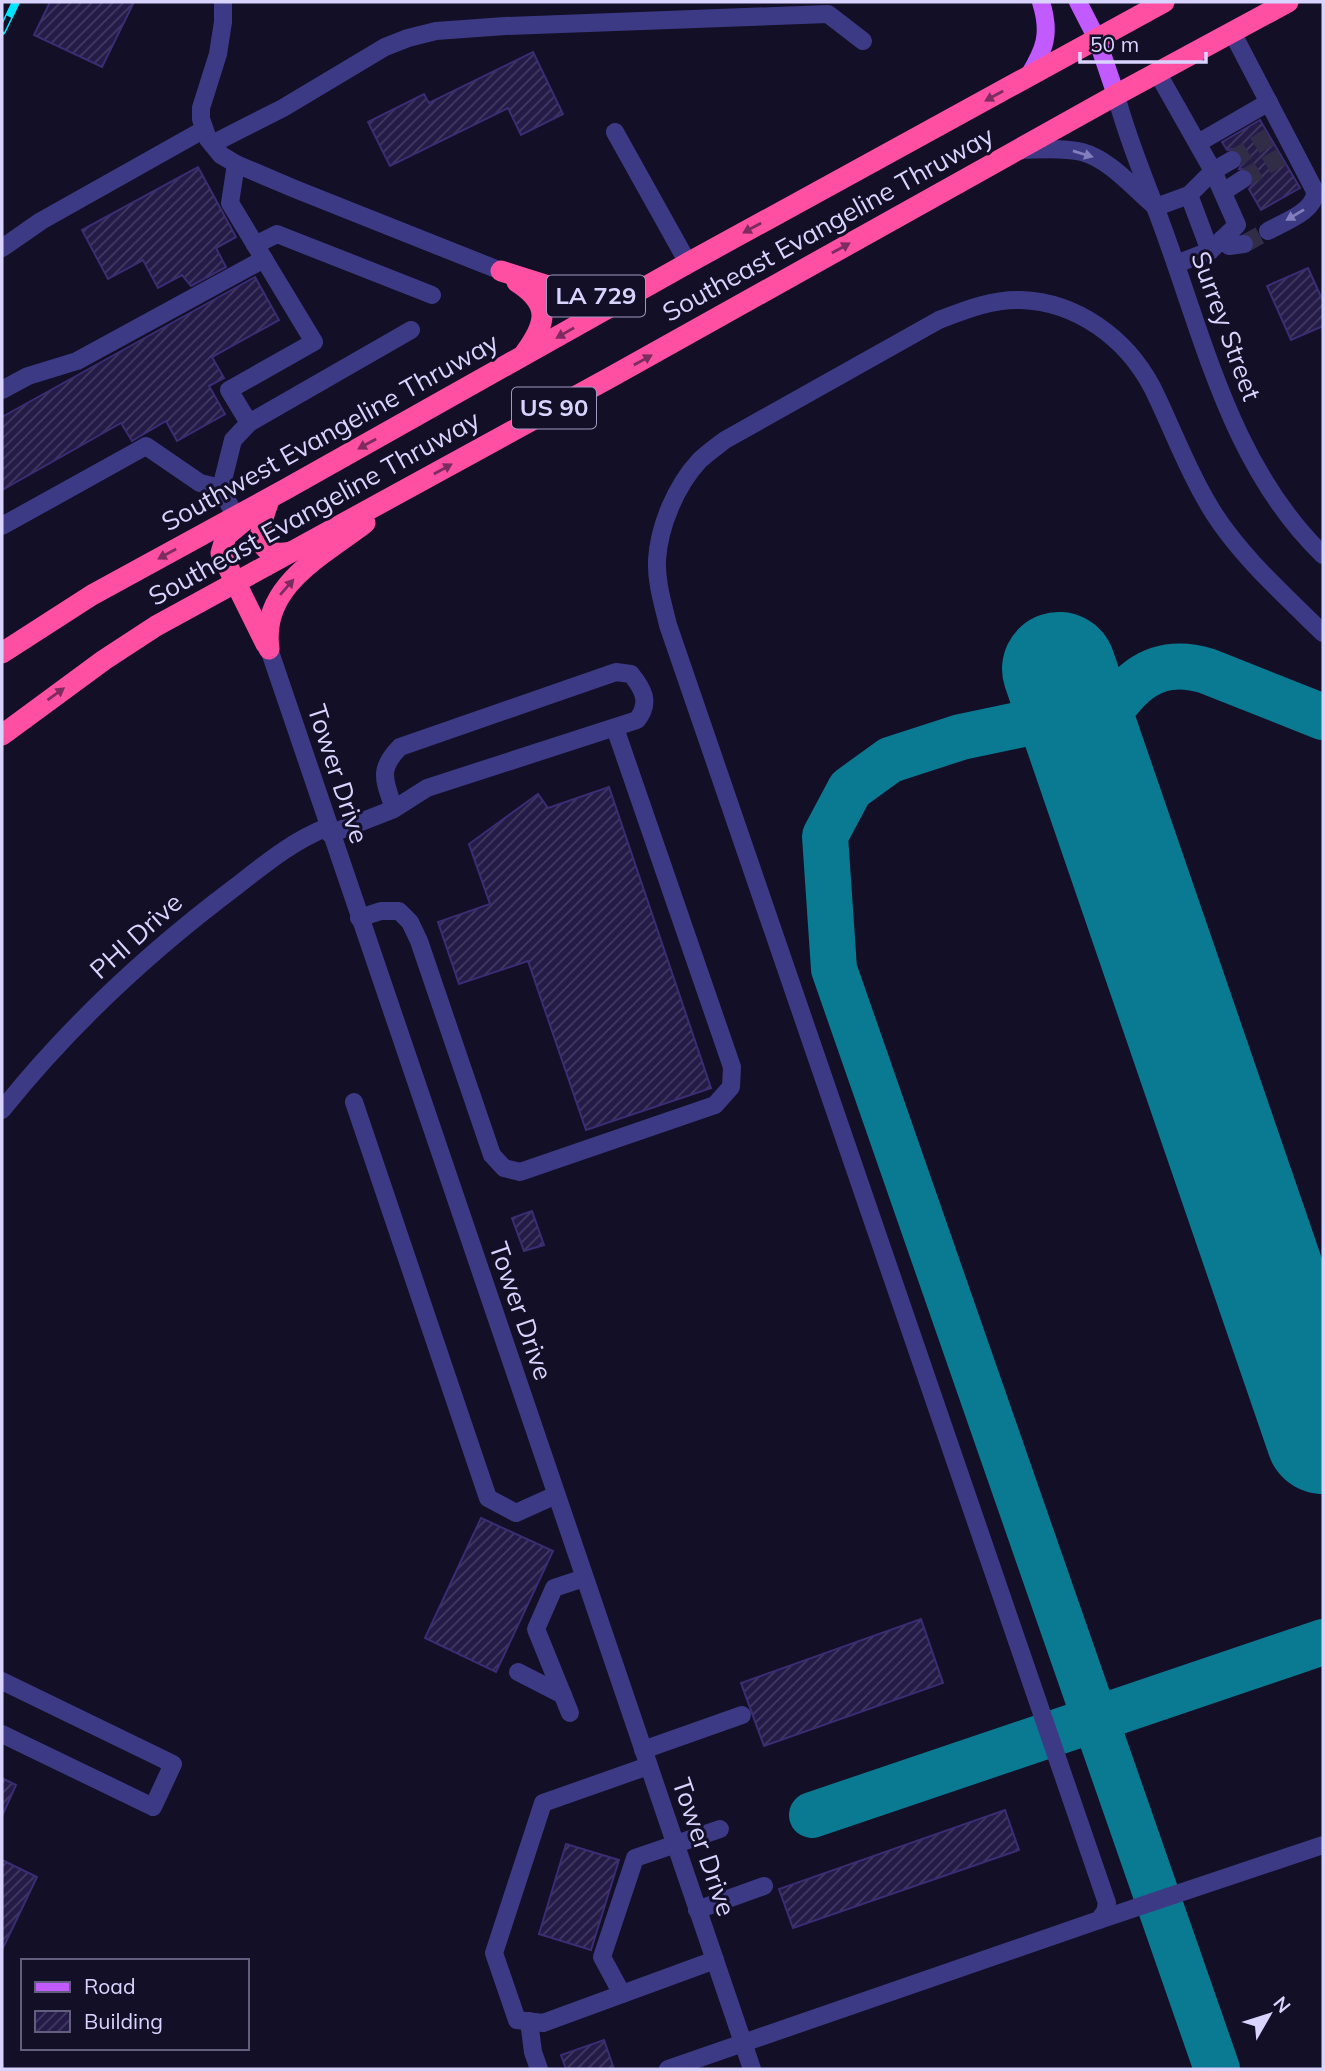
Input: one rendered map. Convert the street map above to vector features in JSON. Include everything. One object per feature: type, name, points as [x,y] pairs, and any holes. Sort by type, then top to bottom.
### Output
[{"type":"highway","name":"US 90","points":[[1097,39],[1164,2]]},
{"type":"highway","name":"Southeast Evangeline Thruway","points":[[2,735],[104,660],[156,626],[1288,2]]},
{"type":"highway","name":"Southeast Evangeline Thruway","points":[[688,263],[1097,39]]},
{"type":"highway","name":"LA 729","points":[[501,271],[580,296],[599,296],[618,292],[688,263]]},
{"type":"highway","name":"Southwest Evangeline Thruway","points":[[2,653],[92,595],[520,359],[688,263]]},
{"type":"highway","name":"LA 729","points":[[501,271],[530,290],[541,304],[540,332],[520,359]]},
{"type":"highway","points":[[269,649],[269,615],[284,589],[296,576],[418,483]]},
{"type":"highway","points":[[269,649],[221,557],[222,542],[229,531],[286,489]]},
{"type":"highway","points":[[268,503],[260,529],[262,542],[273,552],[291,552]]},
{"type":"main road","points":[[1028,77],[1042,53],[1045,42],[1046,16],[1041,2]]},
{"type":"main road","points":[[1078,2],[1097,39],[1116,95]]},
{"type":"street","points":[[208,137],[201,108],[218,54],[223,2]]},
{"type":"street","points":[[2,248],[41,221],[208,137],[283,108],[385,47],[436,31],[828,14],[863,41]]},
{"type":"street","points":[[1232,32],[1269,102],[1276,133],[1287,153],[1312,184],[1315,197],[1311,206],[1268,232]]},
{"type":"street","points":[[1157,72],[1213,171],[1237,225],[1216,245],[1176,264]]},
{"type":"street","name":"Surrey Street","points":[[1116,95],[1125,129],[1156,208],[1223,399],[1242,443],[1282,509],[1323,555]]},
{"type":"street","points":[[1198,144],[1269,102]]},
{"type":"street","points":[[615,132],[688,263]]},
{"type":"street","name":"LA 729","points":[[208,137],[221,155],[236,164],[501,271]]},
{"type":"street","points":[[1016,150],[1082,152],[1108,166],[1156,208],[1189,195],[1213,171],[1232,160]]},
{"type":"street","points":[[236,164],[230,203],[314,342],[229,390],[249,424]]},
{"type":"street","points":[[1223,192],[1243,179]]},
{"type":"street","points":[[1189,195],[1216,245]]},
{"type":"street","points":[[2,390],[29,376],[77,360],[259,252],[277,234],[432,295]]},
{"type":"street","points":[[1216,245],[1244,244]]},
{"type":"street","points":[[1099,1920],[1107,1903],[1105,1892],[668,625],[660,593],[657,560],[663,531],[683,482],[700,460],[724,440],[939,320],[992,302],[1020,300],[1073,312],[1096,324],[1117,340],[1151,385],[1195,480],[1221,524],[1277,589],[1323,633]]},
{"type":"street","points":[[235,516],[221,488],[233,440],[249,424],[411,330]]},
{"type":"street","points":[[2,526],[146,446],[200,483],[221,488]]},
{"type":"street","name":"Tower Drive","points":[[269,649],[752,2069]]},
{"type":"street","name":"PHI Drive","points":[[2,1110],[71,1031],[191,920],[288,848],[308,835],[329,831],[394,808],[427,788],[637,719],[643,712],[644,691],[631,674],[616,672],[400,747],[387,760],[385,779],[394,808]]},
{"type":"street","points":[[359,918],[381,911],[399,911],[410,922],[419,941],[492,1155],[503,1168],[520,1172],[715,1105],[731,1087],[732,1067],[615,728]]},
{"type":"street","points":[[354,1102],[488,1498],[516,1513],[556,1495]]},
{"type":"street","points":[[570,1713],[536,1629],[554,1588],[584,1578]]},
{"type":"street","points":[[518,1672],[563,1695]]},
{"type":"street","points":[[2,1681],[173,1763],[153,1807],[2,1734]]},
{"type":"street","points":[[715,1960],[542,2023],[517,2020],[495,1953],[543,1803],[742,1714]]},
{"type":"street","points":[[622,1994],[602,1957],[635,1858],[720,1829]]},
{"type":"street","points":[[668,2069],[1323,1845]]},
{"type":"street","points":[[698,1910],[764,1886]]},
{"type":"street","points":[[529,2021],[533,2052],[539,2069]]},
{"type":"building","points":[[50,2],[134,2],[102,67],[34,35]]},
{"type":"building","points":[[533,52],[563,114],[521,135],[508,108],[390,166],[368,122],[424,94],[429,103]]},
{"type":"building","points":[[1260,120],[1300,188],[1261,210],[1249,189],[1253,184],[1253,173],[1248,169],[1239,169],[1243,161],[1241,154],[1233,149],[1227,150],[1222,142]]},
{"type":"building","points":[[198,167],[236,237],[216,248],[226,267],[191,286],[182,275],[158,288],[143,260],[108,279],[82,230]]},
{"type":"building","points":[[1308,268],[1323,301],[1323,326],[1291,340],[1267,286]]},
{"type":"building","points":[[255,277],[279,320],[212,357],[224,378],[209,386],[225,414],[177,441],[166,421],[132,441],[121,423],[2,490],[2,417]]},
{"type":"building","points":[[609,787],[711,1088],[586,1130],[528,961],[459,984],[438,922],[490,904],[469,844],[538,794],[548,808]]},
{"type":"building","points":[[532,1211],[544,1245],[524,1251],[512,1218]]},
{"type":"building","points":[[481,1518],[553,1551],[496,1672],[425,1638]]},
{"type":"building","points":[[921,1619],[943,1683],[764,1746],[741,1683]]},
{"type":"building","points":[[2,1778],[16,1785],[2,1816]]},
{"type":"building","points":[[1005,1810],[1019,1850],[793,1928],[779,1889]]},
{"type":"building","points":[[566,1844],[619,1860],[591,1950],[539,1934]]},
{"type":"building","points":[[2,1860],[37,1877],[2,1950]]},
{"type":"building","points":[[604,2040],[614,2069],[566,2069],[561,2055]]},
{"type":"taxiway","points":[[1217,2069],[834,969],[825,836],[850,789],[890,760],[961,737],[1032,722],[1086,747],[1121,697],[1148,674],[1165,668],[1184,667],[1207,671],[1323,717]]},
{"type":"taxiway","points":[[1291,1342],[1308,1367],[1323,1382]]},
{"type":"taxiway","points":[[812,1815],[1323,1642]]},
{"type":"runway","points":[[1059,669],[1323,1437]]},
{"type":"tunnel","points":[[1232,160],[1269,137]]},
{"type":"tunnel","points":[[1243,179],[1281,157]]},
{"type":"tunnel","points":[[1244,244],[1268,231]]},
{"type":"railway","points":[[2,31],[16,2]]}]
